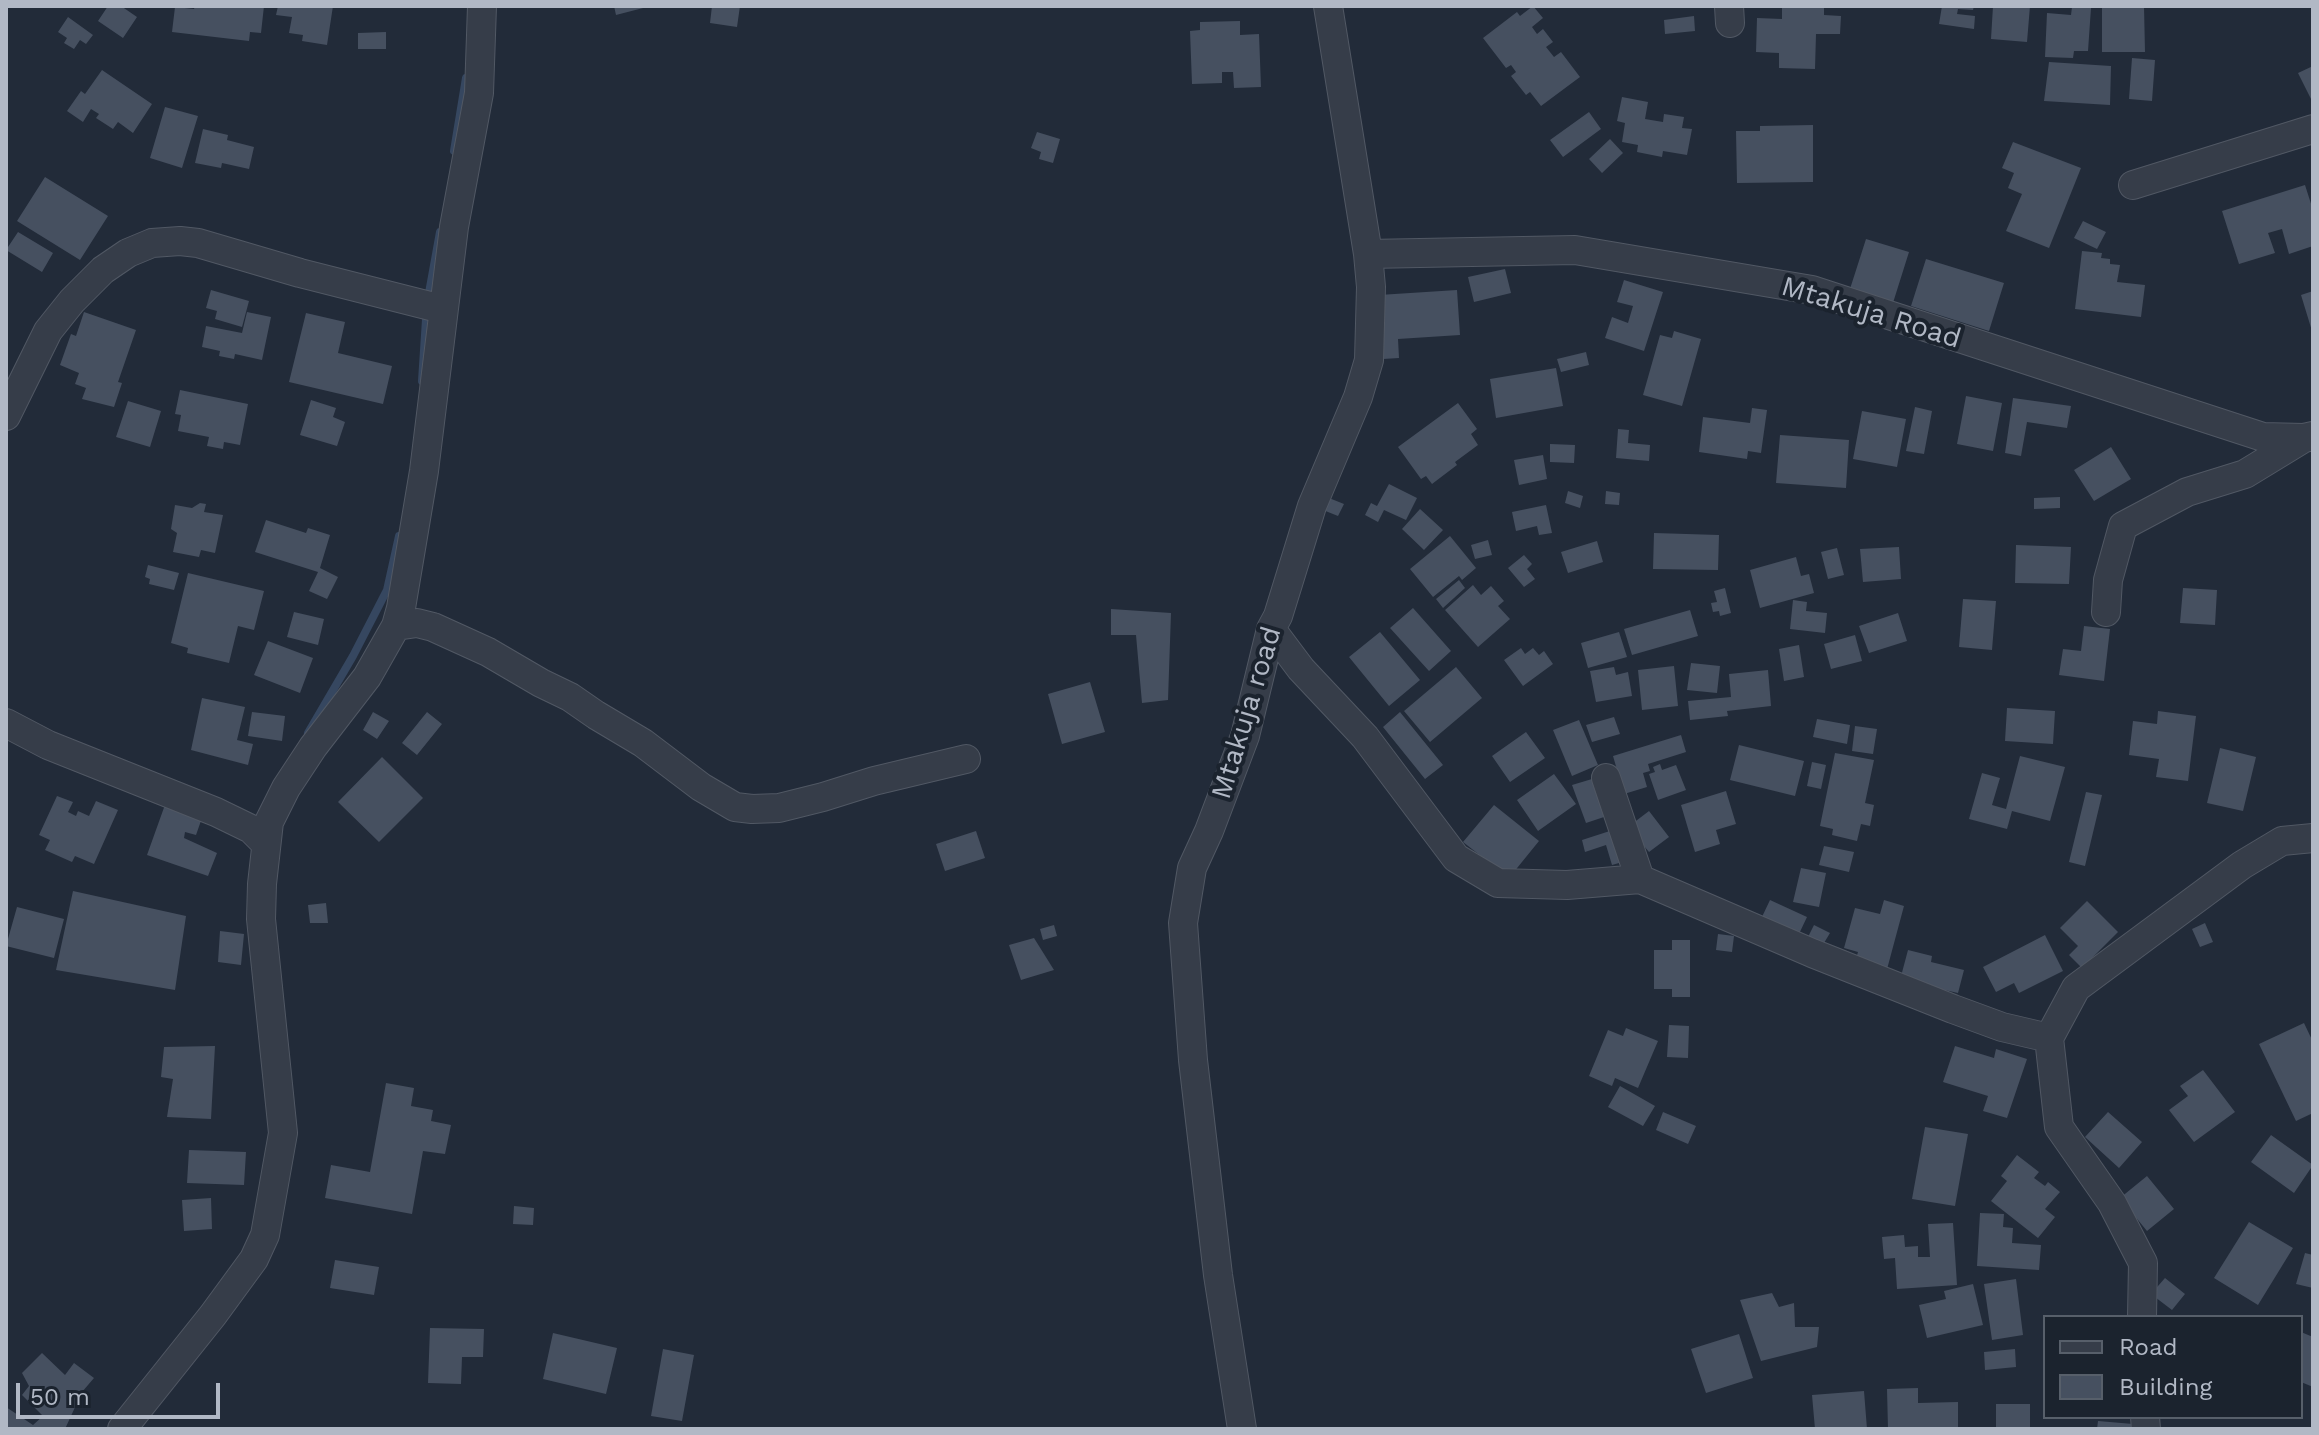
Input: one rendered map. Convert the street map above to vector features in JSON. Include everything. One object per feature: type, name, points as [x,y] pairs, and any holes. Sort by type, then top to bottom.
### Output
[{"type":"street","points":[[122,1429],[213,1315],[254,1259],[265,1235],[283,1133],[261,919],[269,822],[286,788],[313,747],[367,677],[396,626],[401,608],[424,471],[454,227],[479,93],[482,6]]},
{"type":"street","name":"Mtakuja road","points":[[1242,1429],[1218,1275],[1193,1060],[1183,923],[1192,868],[1245,736],[1271,629],[1278,616],[1312,506],[1358,397],[1369,360],[1371,287],[1368,254],[1328,6]]},
{"type":"street","points":[[2133,185],[2313,129]]},
{"type":"street","points":[[6,416],[48,331],[72,301],[103,270],[128,253],[152,243],[198,243],[442,309]]},
{"type":"street","name":"Mtakuja Road","points":[[1368,254],[1575,250],[1812,290],[2249,433],[2263,437],[2309,437]]},
{"type":"street","points":[[2106,612],[2108,580],[2123,526],[2187,492],[2245,474],[2309,437]]},
{"type":"street","points":[[396,626],[417,623],[433,627],[488,652],[570,697],[735,807],[779,808],[966,759]]},
{"type":"street","points":[[1271,629],[1301,669],[1365,737],[1456,858],[1498,883],[1567,885],[1640,879],[1812,953],[1939,1003],[2002,1027],[2049,1038]]},
{"type":"street","points":[[6,723],[48,745],[216,812],[251,829],[266,844]]},
{"type":"street","points":[[1606,778],[1640,879]]},
{"type":"street","points":[[2142,1315],[2143,1263],[2112,1203],[2059,1127],[2049,1038],[2076,988],[2242,865],[2282,841],[2313,838]]},
{"type":"building","points":[[108,6],[121,6],[137,17],[123,38],[98,21]]},
{"type":"building","points":[[195,6],[264,6],[261,33],[250,32],[249,41],[172,32],[175,7],[194,9]]},
{"type":"building","points":[[278,6],[333,6],[327,45],[302,41],[303,35],[289,33],[292,17],[276,15]]},
{"type":"building","points":[[614,6],[647,6],[647,7],[616,15]]},
{"type":"building","points":[[712,6],[740,6],[737,27],[710,23]]},
{"type":"building","points":[[1533,6],[1543,18],[1532,27],[1537,34],[1543,29],[1553,42],[1546,47],[1554,57],[1561,52],[1580,77],[1541,106],[1530,92],[1526,95],[1511,76],[1516,72],[1511,65],[1506,68],[1483,38],[1517,12],[1520,16]]},
{"type":"building","points":[[1824,6],[1824,15],[1841,16],[1840,34],[1816,34],[1815,69],[1779,68],[1779,53],[1756,52],[1757,18],[1782,19],[1782,7]]},
{"type":"building","points":[[1942,6],[1974,6],[1973,10],[1958,9],[1957,14],[1975,16],[1974,29],[1939,24]]},
{"type":"building","points":[[1993,6],[2030,6],[2027,42],[1991,39]]},
{"type":"building","points":[[2102,6],[2144,6],[2145,52],[2102,52]]},
{"type":"building","points":[[2072,7],[2091,8],[2088,51],[2074,51],[2073,58],[2045,57],[2047,13],[2071,15]]},
{"type":"building","points":[[1694,16],[1695,31],[1665,34],[1664,20]]},
{"type":"building","points":[[68,17],[93,35],[86,44],[80,40],[74,49],[64,43],[67,38],[58,32]]},
{"type":"building","points":[[1240,21],[1240,35],[1259,34],[1261,87],[1234,88],[1233,72],[1222,72],[1222,83],[1192,84],[1190,31],[1200,30],[1200,22]]},
{"type":"building","points":[[386,32],[386,49],[358,49],[358,33]]},
{"type":"building","points":[[2132,58],[2155,60],[2152,101],[2129,99]]},
{"type":"building","points":[[2049,62],[2111,66],[2110,105],[2044,101]]},
{"type":"building","points":[[2313,66],[2313,103],[2298,73]]},
{"type":"building","points":[[102,70],[152,104],[133,133],[118,122],[113,129],[96,118],[99,114],[91,109],[83,122],[67,111],[81,91],[85,94]]},
{"type":"building","points":[[1622,97],[1648,102],[1645,119],[1663,122],[1664,114],[1684,117],[1682,128],[1692,129],[1687,155],[1663,151],[1662,157],[1637,152],[1638,145],[1622,142],[1625,123],[1617,121]]},
{"type":"building","points":[[165,107],[198,116],[182,168],[150,158]]},
{"type":"building","points":[[1589,112],[1601,129],[1563,157],[1550,140]]},
{"type":"building","points":[[1813,125],[1813,182],[1737,183],[1736,131],[1760,131],[1760,126]]},
{"type":"building","points":[[203,129],[228,135],[227,140],[254,147],[249,169],[222,163],[221,168],[195,163]]},
{"type":"building","points":[[1037,132],[1060,139],[1053,163],[1039,159],[1041,152],[1031,148]]},
{"type":"building","points":[[1610,139],[1623,153],[1602,173],[1589,159]]},
{"type":"building","points":[[2013,142],[2081,168],[2049,248],[2006,231],[2022,194],[2008,188],[2014,173],[2002,168]]},
{"type":"building","points":[[45,177],[108,216],[80,260],[17,221]]},
{"type":"building","points":[[2305,185],[2313,210],[2313,246],[2289,254],[2282,229],[2268,233],[2275,253],[2239,264],[2222,211]]},
{"type":"building","points":[[2083,221],[2106,232],[2097,249],[2074,238]]},
{"type":"building","points":[[18,232],[53,253],[42,272],[6,250]]},
{"type":"building","points":[[1866,239],[1909,252],[1892,306],[1849,292]]},
{"type":"building","points":[[2082,251],[2102,253],[2101,258],[2110,259],[2110,264],[2120,265],[2117,282],[2145,285],[2141,317],[2075,309]]},
{"type":"building","points":[[1926,259],[2004,283],[1989,331],[1911,306]]},
{"type":"building","points":[[1505,269],[1511,293],[1474,302],[1468,277]]},
{"type":"building","points":[[1624,280],[1663,292],[1644,351],[1605,338],[1612,317],[1628,323],[1633,306],[1617,302]]},
{"type":"building","points":[[211,290],[249,301],[242,327],[215,319],[217,311],[206,308]]},
{"type":"building","points":[[1457,290],[1460,335],[1398,339],[1399,358],[1383,359],[1379,295]]},
{"type":"building","points":[[2313,291],[2313,331],[2312,331],[2301,295]]},
{"type":"building","points":[[84,312],[136,330],[118,382],[122,383],[114,407],[82,399],[86,388],[75,384],[79,373],[60,365],[71,334],[76,336]]},
{"type":"building","points":[[247,312],[271,317],[262,360],[235,354],[234,359],[219,356],[220,351],[202,347],[206,326],[242,333]]},
{"type":"building","points":[[306,313],[345,322],[338,353],[392,366],[383,404],[289,382]]},
{"type":"building","points":[[1674,331],[1701,339],[1682,406],[1643,395],[1660,335],[1672,338]]},
{"type":"building","points":[[1586,352],[1589,365],[1561,372],[1557,359]]},
{"type":"building","points":[[1556,368],[1563,406],[1496,418],[1490,379]]},
{"type":"building","points":[[180,390],[248,404],[240,445],[224,442],[223,449],[207,446],[209,437],[178,431],[181,415],[175,414]]},
{"type":"building","points":[[1966,396],[2002,403],[1993,451],[1957,444]]},
{"type":"building","points":[[2013,398],[2071,406],[2067,428],[2027,422],[2021,456],[2005,453]]},
{"type":"building","points":[[311,400],[336,408],[333,417],[345,422],[337,446],[300,435]]},
{"type":"building","points":[[128,401],[161,411],[150,447],[116,437]]},
{"type":"building","points":[[1458,403],[1477,429],[1471,434],[1478,445],[1432,484],[1426,476],[1421,479],[1398,447]]},
{"type":"building","points":[[1915,407],[1932,411],[1924,454],[1906,451]]},
{"type":"building","points":[[1752,408],[1767,410],[1761,453],[1748,451],[1747,459],[1699,452],[1703,417],[1750,423]]},
{"type":"building","points":[[1862,411],[1906,419],[1897,467],[1853,459]]},
{"type":"building","points":[[1618,429],[1629,430],[1628,443],[1650,445],[1649,461],[1616,458]]},
{"type":"building","points":[[1780,435],[1849,440],[1846,488],[1776,483]]},
{"type":"building","points":[[1550,444],[1575,445],[1574,463],[1550,462]]},
{"type":"building","points":[[2111,447],[2131,479],[2094,501],[2074,470]]},
{"type":"building","points":[[1543,455],[1547,479],[1519,485],[1514,460]]},
{"type":"building","points":[[1389,484],[1417,498],[1406,520],[1384,510],[1378,522],[1365,515],[1371,503],[1377,506]]},
{"type":"building","points":[[1568,491],[1583,496],[1580,508],[1565,503]]},
{"type":"building","points":[[1606,491],[1620,493],[1619,505],[1605,504]]},
{"type":"building","points":[[2060,497],[2060,508],[2034,509],[2034,498]]},
{"type":"building","points":[[1329,498],[1344,504],[1338,516],[1323,510]]},
{"type":"building","points":[[200,503],[206,504],[204,512],[223,515],[215,553],[201,550],[199,557],[173,552],[177,533],[171,529],[175,505],[192,508]]},
{"type":"building","points":[[1546,505],[1552,533],[1539,535],[1537,526],[1516,531],[1512,512]]},
{"type":"building","points":[[1420,509],[1443,530],[1424,550],[1402,529]]},
{"type":"building","points":[[266,520],[306,533],[308,528],[330,535],[320,568],[338,577],[327,599],[309,591],[318,572],[255,552]]},
{"type":"building","points":[[1654,533],[1719,535],[1718,570],[1653,569]]},
{"type":"building","points":[[1450,536],[1476,568],[1462,580],[1459,576],[1433,597],[1410,569]]},
{"type":"building","points":[[1488,540],[1492,555],[1475,559],[1471,545]]},
{"type":"building","points":[[1597,541],[1603,562],[1568,573],[1561,552]]},
{"type":"building","points":[[2016,545],[2071,547],[2069,584],[2015,583]]},
{"type":"building","points":[[1899,547],[1901,579],[1863,582],[1860,549]]},
{"type":"building","points":[[1837,548],[1844,575],[1828,579],[1821,552]]},
{"type":"building","points":[[1524,555],[1532,564],[1527,569],[1535,579],[1524,587],[1508,568]]},
{"type":"building","points":[[1796,557],[1801,576],[1809,574],[1814,593],[1760,608],[1750,570]]},
{"type":"building","points":[[148,565],[179,573],[174,590],[149,584],[150,579],[145,577]]},
{"type":"building","points":[[188,573],[264,591],[254,630],[238,626],[229,663],[187,653],[188,648],[171,643]]},
{"type":"building","points":[[1459,580],[1465,588],[1443,608],[1436,599]]},
{"type":"building","points":[[1473,585],[1481,595],[1491,586],[1504,601],[1498,606],[1510,619],[1478,647],[1445,610]]},
{"type":"building","points":[[1725,588],[1731,613],[1720,616],[1719,611],[1713,612],[1711,603],[1717,602],[1714,591]]},
{"type":"building","points":[[2183,588],[2217,590],[2215,625],[2180,623]]},
{"type":"building","points":[[1963,599],[1996,601],[1992,650],[1959,647]]},
{"type":"building","points":[[1793,600],[1807,602],[1806,611],[1827,613],[1825,633],[1790,629]]},
{"type":"building","points":[[1413,608],[1451,651],[1429,671],[1390,628]]},
{"type":"building","points":[[1111,609],[1171,613],[1168,700],[1142,703],[1136,635],[1111,635]]},
{"type":"building","points":[[1690,610],[1698,636],[1632,655],[1624,629]]},
{"type":"building","points":[[294,612],[324,619],[318,645],[287,637]]},
{"type":"building","points":[[1898,613],[1907,641],[1869,653],[1859,626]]},
{"type":"building","points":[[2084,626],[2110,629],[2104,681],[2059,675],[2063,649],[2081,651]]},
{"type":"building","points":[[1380,632],[1420,680],[1389,706],[1349,657]]},
{"type":"building","points":[[1619,632],[1627,657],[1588,668],[1581,643]]},
{"type":"building","points":[[1855,635],[1862,661],[1831,669],[1824,644]]},
{"type":"building","points":[[268,641],[313,658],[300,693],[254,675]]},
{"type":"building","points":[[1799,645],[1804,677],[1784,681],[1779,649]]},
{"type":"building","points":[[1521,648],[1525,654],[1533,648],[1539,655],[1544,651],[1553,664],[1523,686],[1504,660]]},
{"type":"building","points":[[1691,663],[1720,666],[1717,693],[1687,690]]},
{"type":"building","points":[[1674,666],[1678,706],[1642,710],[1638,670]]},
{"type":"building","points":[[1456,667],[1482,698],[1430,742],[1404,711]]},
{"type":"building","points":[[1614,667],[1616,675],[1628,672],[1632,696],[1596,702],[1590,671]]},
{"type":"building","points":[[1768,670],[1771,706],[1727,711],[1728,716],[1690,720],[1688,701],[1731,697],[1729,674]]},
{"type":"building","points":[[1090,682],[1105,732],[1062,744],[1048,694]]},
{"type":"building","points":[[202,698],[245,707],[237,740],[253,744],[248,765],[191,750]]},
{"type":"building","points":[[2007,708],[2055,711],[2053,744],[2005,741]]},
{"type":"building","points":[[2158,711],[2196,716],[2188,781],[2156,777],[2159,759],[2129,755],[2133,721],[2157,724]]},
{"type":"building","points":[[252,712],[285,716],[282,741],[248,736]]},
{"type":"building","points":[[373,712],[389,721],[377,739],[363,730]]},
{"type":"building","points":[[427,712],[442,724],[417,755],[402,743]]},
{"type":"building","points":[[1400,712],[1443,765],[1425,779],[1383,727]]},
{"type":"building","points":[[1614,717],[1620,734],[1592,742],[1586,725]]},
{"type":"building","points":[[1817,719],[1850,725],[1847,744],[1813,737]]},
{"type":"building","points":[[1579,720],[1598,765],[1572,776],[1553,730]]},
{"type":"building","points":[[1855,726],[1877,729],[1873,754],[1852,751]]},
{"type":"building","points":[[1526,732],[1545,758],[1510,782],[1492,756]]},
{"type":"building","points":[[1681,735],[1686,752],[1648,764],[1650,771],[1643,773],[1647,787],[1624,794],[1613,756]]},
{"type":"building","points":[[1739,745],[1804,761],[1795,796],[1730,780]]},
{"type":"building","points":[[2220,748],[2256,757],[2243,811],[2207,803]]},
{"type":"building","points":[[1835,753],[1874,760],[1865,803],[1874,805],[1870,826],[1861,824],[1857,841],[1832,835],[1833,829],[1820,826]]},
{"type":"building","points":[[2020,756],[2065,767],[2050,821],[2012,811],[2007,829],[1969,819],[1982,773],[2000,778],[1992,805],[2006,809]]},
{"type":"building","points":[[382,757],[423,798],[379,842],[338,802]]},
{"type":"building","points":[[1812,762],[1826,765],[1821,789],[1807,786]]},
{"type":"building","points":[[1660,764],[1662,770],[1676,765],[1686,790],[1658,800],[1649,774],[1655,772],[1653,767]]},
{"type":"building","points":[[1554,774],[1576,804],[1538,831],[1517,800]]},
{"type":"building","points":[[1592,779],[1604,817],[1586,823],[1572,785]]},
{"type":"building","points":[[1726,791],[1736,824],[1716,830],[1720,844],[1695,852],[1681,805]]},
{"type":"building","points":[[2086,792],[2102,795],[2085,866],[2069,862]]},
{"type":"building","points":[[57,796],[73,802],[68,812],[76,816],[78,811],[89,816],[96,801],[118,810],[94,864],[75,856],[72,862],[45,850],[50,840],[39,835]]},
{"type":"building","points":[[166,802],[203,815],[196,835],[185,832],[184,838],[217,853],[208,876],[147,855]]},
{"type":"building","points":[[1494,805],[1539,841],[1509,878],[1463,842]]},
{"type":"building","points":[[1649,811],[1669,837],[1649,852],[1628,827]]},
{"type":"building","points":[[1616,829],[1626,861],[1612,865],[1606,845],[1585,852],[1582,840]]},
{"type":"building","points":[[976,831],[985,858],[945,871],[936,844]]},
{"type":"building","points":[[1824,846],[1854,852],[1849,872],[1819,865]]},
{"type":"building","points":[[1801,868],[1826,873],[1819,907],[1793,902]]},
{"type":"building","points":[[73,891],[186,916],[175,990],[56,970]]},
{"type":"building","points":[[1770,900],[1807,917],[1798,936],[1761,919]]},
{"type":"building","points":[[1884,900],[1904,906],[1886,973],[1854,965],[1858,952],[1844,948],[1855,908],[1880,914]]},
{"type":"building","points":[[2087,901],[2118,932],[2082,968],[2069,955],[2078,946],[2060,928]]},
{"type":"building","points":[[326,903],[328,923],[310,923],[308,905]]},
{"type":"building","points":[[17,907],[64,919],[54,958],[6,946]]},
{"type":"building","points":[[2205,923],[2213,942],[2200,947],[2192,929]]},
{"type":"building","points":[[1054,925],[1057,936],[1043,940],[1040,929]]},
{"type":"building","points":[[1814,925],[1830,933],[1821,948],[1806,941]]},
{"type":"building","points":[[220,931],[244,934],[241,965],[218,962]]},
{"type":"building","points":[[1718,934],[1734,936],[1732,952],[1716,950]]},
{"type":"building","points":[[2045,935],[2063,971],[2019,993],[2014,983],[1996,992],[1983,967]]},
{"type":"building","points":[[1034,938],[1054,970],[1021,980],[1009,945]]},
{"type":"building","points":[[1672,940],[1690,940],[1690,997],[1672,997],[1672,989],[1654,989],[1654,950],[1672,950]]},
{"type":"building","points":[[1908,950],[1932,956],[1931,962],[1964,970],[1958,993],[1900,980]]},
{"type":"building","points":[[2304,1023],[2313,1042],[2313,1113],[2296,1121],[2259,1044]]},
{"type":"building","points":[[1669,1025],[1689,1026],[1688,1058],[1667,1057]]},
{"type":"building","points":[[1626,1028],[1658,1041],[1638,1088],[1615,1078],[1612,1086],[1589,1076],[1608,1030],[1623,1036]]},
{"type":"building","points":[[215,1046],[211,1119],[167,1117],[173,1079],[161,1077],[164,1047]]},
{"type":"building","points":[[1955,1046],[1994,1058],[1996,1049],[2027,1059],[2007,1118],[1983,1111],[1988,1096],[1943,1082]]},
{"type":"building","points":[[2203,1070],[2235,1112],[2194,1142],[2169,1110],[2188,1096],[2180,1086]]},
{"type":"building","points":[[386,1083],[414,1088],[411,1106],[433,1110],[431,1121],[451,1125],[445,1154],[423,1151],[412,1214],[325,1198],[331,1165],[370,1172]]},
{"type":"building","points":[[1620,1086],[1655,1106],[1643,1126],[1608,1107]]},
{"type":"building","points":[[1663,1112],[1696,1126],[1688,1144],[1656,1130]]},
{"type":"building","points":[[2108,1112],[2142,1142],[2119,1168],[2085,1137]]},
{"type":"building","points":[[1925,1127],[1968,1134],[1955,1206],[1912,1199]]},
{"type":"building","points":[[2271,1135],[2313,1165],[2294,1193],[2251,1162]]},
{"type":"building","points":[[189,1150],[246,1152],[244,1185],[187,1183]]},
{"type":"building","points":[[2017,1155],[2039,1172],[2034,1178],[2045,1186],[2048,1182],[2060,1192],[2045,1209],[2055,1217],[2038,1238],[1991,1201],[2007,1181],[2001,1176]]},
{"type":"building","points":[[2147,1176],[2174,1209],[2147,1231],[2120,1198]]},
{"type":"building","points":[[211,1198],[212,1229],[184,1231],[182,1200]]},
{"type":"building","points":[[514,1206],[534,1208],[533,1225],[513,1224]]},
{"type":"building","points":[[1980,1213],[2004,1214],[2003,1227],[2013,1228],[2012,1243],[2041,1245],[2039,1270],[1977,1266]]},
{"type":"building","points":[[2249,1222],[2293,1248],[2258,1305],[2214,1278]]},
{"type":"building","points":[[1953,1223],[1957,1285],[1897,1289],[1895,1258],[1884,1259],[1882,1237],[1904,1235],[1905,1247],[1918,1246],[1918,1257],[1930,1257],[1928,1224]]},
{"type":"building","points":[[2305,1253],[2313,1255],[2313,1288],[2296,1284]]},
{"type":"building","points":[[335,1260],[379,1267],[374,1295],[330,1288]]},
{"type":"building","points":[[2165,1278],[2185,1294],[2172,1310],[2151,1294]]},
{"type":"building","points":[[2016,1279],[2023,1335],[1992,1340],[1984,1284]]},
{"type":"building","points":[[1973,1284],[1983,1325],[1927,1338],[1919,1305],[1946,1299],[1944,1291]]},
{"type":"building","points":[[1772,1293],[1779,1307],[1794,1303],[1795,1327],[1819,1327],[1817,1347],[1761,1361],[1740,1300]]},
{"type":"building","points":[[430,1328],[484,1329],[483,1357],[462,1357],[461,1384],[428,1383]]},
{"type":"building","points":[[553,1333],[617,1348],[606,1394],[543,1379]]},
{"type":"building","points":[[2303,1333],[2313,1337],[2313,1387],[2303,1383]]},
{"type":"building","points":[[1739,1334],[1753,1378],[1706,1393],[1691,1349]]},
{"type":"building","points":[[663,1349],[694,1355],[682,1421],[651,1416]]},
{"type":"building","points":[[2015,1349],[2016,1367],[1985,1370],[1984,1352]]},
{"type":"building","points":[[42,1353],[65,1375],[74,1363],[94,1378],[82,1392],[65,1429],[6,1429],[6,1407],[33,1425],[43,1416],[22,1395],[29,1386],[22,1373]]},
{"type":"building","points":[[1918,1388],[1918,1403],[1958,1402],[1958,1429],[1888,1429],[1887,1389]]},
{"type":"building","points":[[1864,1391],[1867,1429],[1815,1429],[1812,1395]]},
{"type":"building","points":[[1996,1404],[2030,1404],[2030,1429],[1996,1429]]},
{"type":"building","points":[[2098,1421],[2133,1424],[2133,1429],[2097,1429]]},
{"type":"waterway","points":[[454,151],[466,78]]},
{"type":"waterway","points":[[422,381],[427,304],[440,232]]},
{"type":"waterway","points":[[308,733],[387,590],[399,536]]}]
